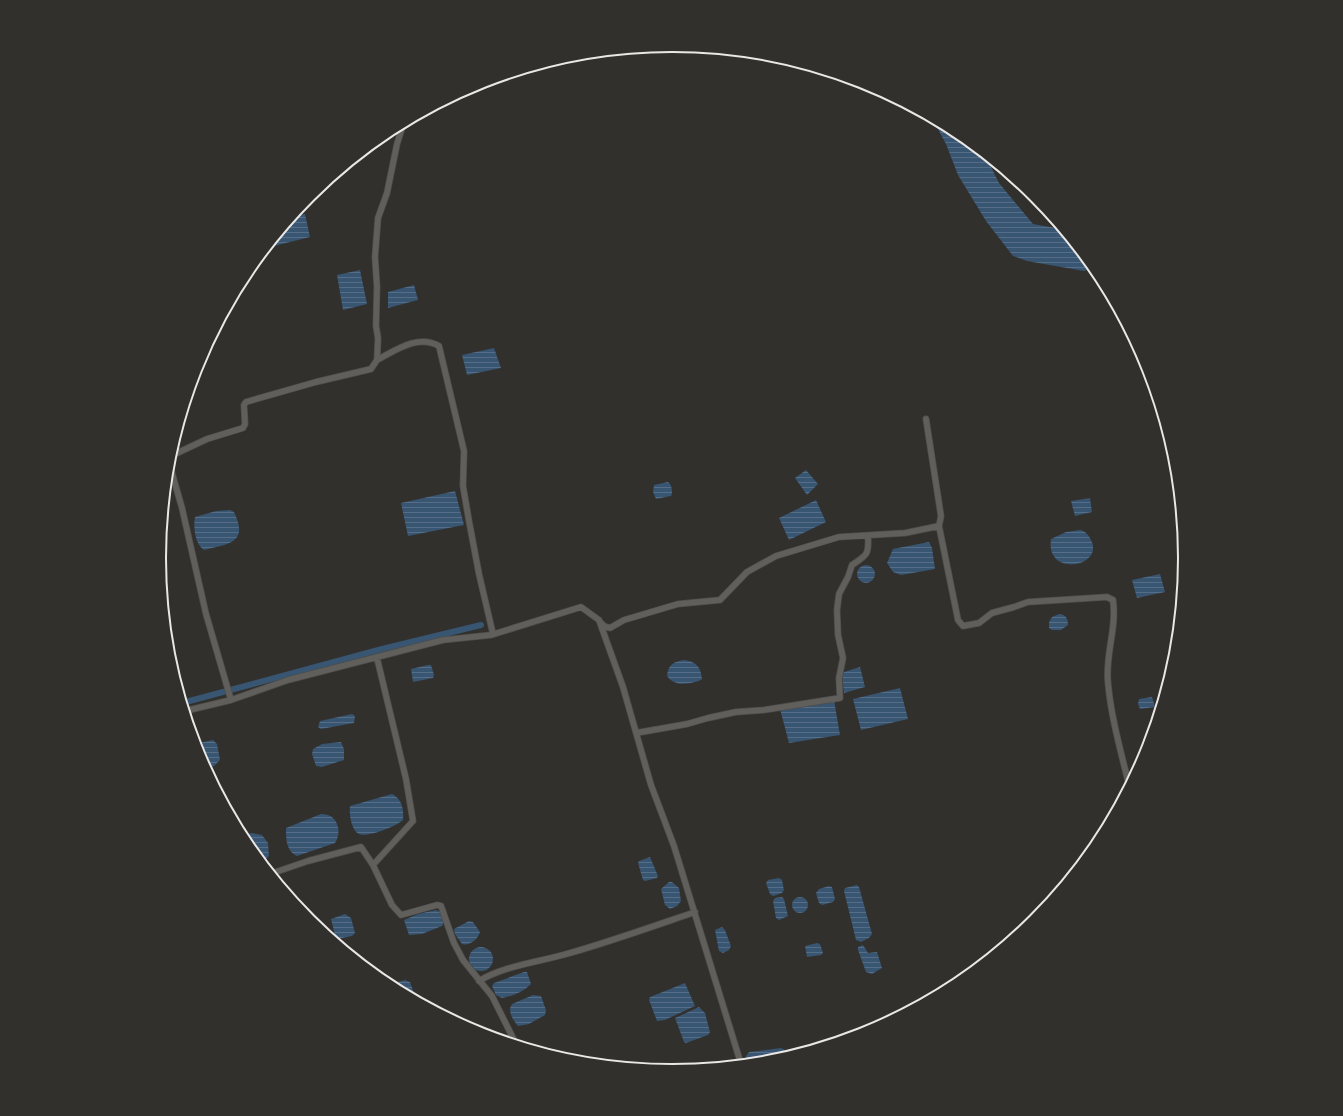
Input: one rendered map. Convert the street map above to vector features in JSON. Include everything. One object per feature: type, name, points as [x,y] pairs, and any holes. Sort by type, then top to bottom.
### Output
[{"type":"street","points":[[377,360],[378,338],[376,326],[375,257],[378,218],[387,193],[401,130]]},
{"type":"street","points":[[176,453],[207,439],[243,428],[245,424],[244,405],[246,402],[316,382],[371,369],[377,360],[409,343],[430,341],[439,346],[464,451],[463,486],[479,574],[493,634]]},
{"type":"street","points":[[926,418],[941,516],[939,526],[958,620],[963,626],[979,623],[992,613],[1028,602],[1107,597],[1113,600],[1115,615],[1114,630],[1108,653],[1108,682],[1118,739],[1127,777]]},
{"type":"street","points":[[173,475],[182,508],[206,614],[230,698]]},
{"type":"street","points":[[189,710],[288,680],[443,640],[493,634],[581,607],[599,620],[604,626],[610,628],[624,620],[678,604],[720,600],[747,572],[776,556],[839,537],[905,533],[939,526]]},
{"type":"street","points":[[636,733],[688,724],[736,712],[758,709],[764,710],[840,698],[839,678],[843,658],[837,625],[839,594],[848,577],[852,565],[866,556],[869,548],[868,536]]},
{"type":"street","points":[[599,620],[623,688],[651,785],[674,846],[740,1060]]},
{"type":"street","points":[[373,865],[413,821],[406,779],[377,658]]},
{"type":"street","points":[[275,872],[308,861],[361,847],[373,865],[392,905],[401,915],[437,905],[441,906],[450,935],[463,960],[492,996],[513,1038]]},
{"type":"street","points":[[479,981],[488,975],[509,968],[572,952],[695,912]]},
{"type":"water","points":[[937,128],[953,137],[990,166],[999,183],[1033,224],[1055,228],[1087,270],[1084,271],[1027,261],[1013,256],[986,221],[958,175],[946,144]]},
{"type":"water","points":[[305,214],[310,237],[274,246],[291,224],[300,215]]},
{"type":"water","points":[[360,270],[367,304],[343,310],[337,275]]},
{"type":"water","points":[[414,285],[418,300],[388,308],[388,292]]},
{"type":"water","points":[[494,348],[501,368],[467,375],[462,355]]},
{"type":"water","points":[[806,470],[818,484],[807,495],[795,478]]},
{"type":"water","points":[[668,482],[672,489],[671,496],[656,499],[653,492],[654,485]]},
{"type":"water","points":[[455,491],[464,525],[408,536],[401,503]]},
{"type":"water","points":[[1090,498],[1092,512],[1075,516],[1071,501]]},
{"type":"water","points":[[816,500],[826,522],[789,540],[779,518]]},
{"type":"water","points":[[230,510],[234,512],[238,522],[238,536],[228,544],[204,550],[199,544],[195,535],[195,517],[216,511]]},
{"type":"water","points":[[1080,530],[1084,531],[1091,540],[1093,549],[1090,557],[1083,562],[1065,564],[1057,559],[1052,551],[1051,539],[1066,532]]},
{"type":"water","points":[[929,542],[932,548],[935,569],[901,575],[893,572],[887,563],[893,549]]},
{"type":"water","points":[[866,565],[872,568],[875,574],[872,580],[866,583],[860,580],[857,574],[860,568]]},
{"type":"water","points":[[1160,574],[1165,592],[1137,598],[1132,580]]},
{"type":"water","points":[[1059,614],[1066,617],[1068,625],[1061,630],[1052,630],[1049,628],[1049,622],[1052,617]]},
{"type":"water","points":[[683,660],[697,665],[702,679],[695,682],[682,684],[674,682],[667,676],[670,666]]},
{"type":"water","points":[[431,665],[434,675],[433,678],[413,682],[411,669]]},
{"type":"water","points":[[860,667],[865,687],[844,693],[842,675],[844,672]]},
{"type":"water","points":[[900,688],[908,719],[861,730],[853,699]]},
{"type":"water","points":[[1152,697],[1155,707],[1140,709],[1138,704],[1139,699]]},
{"type":"water","points":[[834,700],[840,735],[789,743],[780,709]]},
{"type":"water","points":[[352,714],[355,716],[354,723],[321,729],[318,727],[320,721]]},
{"type":"water","points":[[213,740],[217,744],[220,760],[214,766],[211,767],[200,743]]},
{"type":"water","points":[[341,742],[344,749],[344,760],[322,767],[316,766],[312,754],[313,749],[322,744]]},
{"type":"water","points":[[392,794],[402,805],[403,820],[389,828],[375,833],[363,835],[356,832],[351,822],[350,806]]},
{"type":"water","points":[[321,814],[331,816],[337,824],[338,833],[335,843],[297,856],[293,854],[287,844],[286,828]]},
{"type":"water","points":[[252,833],[262,835],[268,843],[269,856],[265,859],[251,839],[248,834]]},
{"type":"water","points":[[650,857],[658,876],[657,878],[645,881],[643,880],[638,863],[639,861]]},
{"type":"water","points":[[779,878],[782,880],[784,890],[782,893],[773,896],[770,894],[766,883],[768,880]]},
{"type":"water","points":[[669,882],[672,882],[679,888],[681,901],[677,906],[670,909],[665,905],[661,889]]},
{"type":"water","points":[[857,885],[859,887],[872,934],[869,938],[861,942],[856,940],[844,891],[845,888]]},
{"type":"water","points":[[829,886],[832,887],[835,899],[833,902],[822,905],[819,903],[816,893],[819,889]]},
{"type":"water","points":[[782,897],[784,899],[788,916],[779,920],[776,918],[773,901],[775,898]]},
{"type":"water","points":[[800,897],[806,899],[808,905],[806,911],[800,913],[794,911],[792,905],[794,899]]},
{"type":"water","points":[[436,910],[442,913],[444,922],[442,926],[422,934],[409,935],[404,920],[418,914]]},
{"type":"water","points":[[345,914],[351,918],[355,933],[352,936],[339,939],[335,935],[331,919]]},
{"type":"water","points":[[469,921],[473,922],[480,932],[473,942],[462,944],[455,934],[454,929]]},
{"type":"water","points":[[722,927],[725,930],[731,946],[729,950],[723,953],[719,951],[715,930]]},
{"type":"water","points":[[817,943],[820,944],[823,953],[821,955],[807,957],[805,946]]},
{"type":"water","points":[[863,945],[868,953],[877,952],[882,968],[872,974],[866,972],[858,950],[858,947]]},
{"type":"water","points":[[481,947],[486,948],[492,954],[492,964],[486,970],[481,971],[476,970],[470,964],[469,959],[470,954],[476,948]]},
{"type":"water","points":[[527,972],[531,984],[528,987],[518,993],[502,998],[496,995],[492,986],[494,983]]},
{"type":"water","points":[[405,980],[410,982],[414,994],[397,983]]},
{"type":"water","points":[[685,983],[695,1006],[665,1020],[657,1021],[649,1000],[650,997]]},
{"type":"water","points":[[533,995],[541,996],[546,1010],[545,1015],[529,1024],[518,1026],[511,1015],[510,1010],[512,1004]]},
{"type":"water","points":[[699,1007],[705,1013],[710,1032],[708,1035],[686,1043],[684,1042],[675,1018]]},
{"type":"water","points":[[781,1048],[786,1050],[746,1058],[746,1056],[749,1052]]},
{"type":"waterway","points":[[187,702],[382,649],[481,625]]}]
